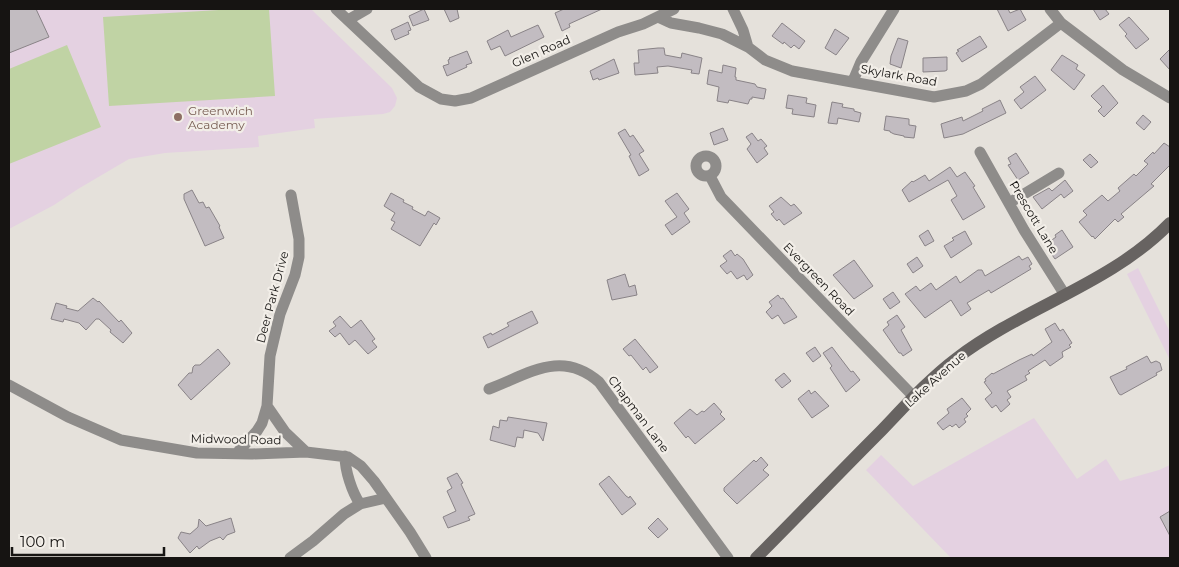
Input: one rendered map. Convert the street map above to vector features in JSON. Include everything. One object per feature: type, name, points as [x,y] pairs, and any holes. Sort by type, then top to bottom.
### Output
[{"type":"main road","name":"Lake Avenue","points":[[756,558],[914,397],[955,358],[978,342],[1134,255],[1170,223]]},
{"type":"street","points":[[336,9],[348,20],[367,9]]},
{"type":"street","name":"Glen Road","points":[[348,20],[419,87],[441,100],[455,101],[471,98],[674,9]]},
{"type":"street","points":[[733,9],[743,30],[748,47]]},
{"type":"street","points":[[853,81],[862,62],[894,9]]},
{"type":"street","points":[[1050,9],[1061,23],[1129,74],[1170,98]]},
{"type":"street","name":"Skylark Road","points":[[658,17],[671,23],[722,34],[748,47],[765,60],[792,71],[934,97],[966,91],[981,84],[1061,23]]},
{"type":"street","name":"Prescott Lane","points":[[980,152],[1065,294]]},
{"type":"street","points":[[1010,203],[1059,173]]},
{"type":"street","name":"Evergreen Road","points":[[710,176],[721,196],[914,397]]},
{"type":"street","name":"Deer Park Drive","points":[[237,452],[262,423],[267,406],[270,356],[280,314],[299,257],[291,195]]},
{"type":"street","name":"Chapman Lane","points":[[489,389],[547,366],[560,365],[589,373],[599,382],[728,558]]},
{"type":"street","name":"Midwood Road","points":[[9,385],[68,417],[121,440],[197,453],[237,452],[252,454],[306,452],[345,456]]},
{"type":"street","points":[[267,406],[285,432],[306,452]]},
{"type":"street","points":[[345,456],[361,466],[386,498],[426,558]]},
{"type":"street","points":[[345,456],[346,469],[360,504]]},
{"type":"street","points":[[290,558],[344,514],[360,504],[386,498]]},
{"type":"shaded area","name":"Greenwich Academy","points":[[9,9],[311,9],[392,88],[397,98],[395,106],[390,112],[314,119],[315,128],[258,136],[259,147],[165,153],[129,159],[54,205],[9,229]]},
{"type":"shaded area","points":[[1138,268],[1170,332],[1170,360],[1127,274]]},
{"type":"shaded area","points":[[1034,418],[1077,479],[1106,459],[1120,481],[1170,465],[1170,558],[951,558],[866,470],[881,455],[913,486]]},
{"type":"green space","points":[[235,9],[269,9],[275,96],[109,106],[103,17]]},
{"type":"green space","points":[[67,45],[101,127],[9,164],[9,69]]},
{"type":"building","points":[[9,9],[36,9],[49,37],[9,53]]},
{"type":"building","points":[[424,9],[429,20],[413,26],[409,16]]},
{"type":"building","points":[[444,9],[457,9],[459,18],[450,22]]},
{"type":"building","points":[[564,9],[602,9],[569,24],[570,27],[562,31],[555,13]]},
{"type":"building","points":[[997,9],[1008,9],[1010,13],[1020,9],[1026,20],[1008,31]]},
{"type":"building","points":[[1093,9],[1105,9],[1109,14],[1100,20]]},
{"type":"building","points":[[1129,17],[1149,39],[1136,49],[1119,25]]},
{"type":"building","points":[[408,22],[411,30],[408,31],[409,34],[395,40],[391,30]]},
{"type":"building","points":[[782,23],[805,41],[799,49],[794,45],[791,48],[772,36]]},
{"type":"building","points":[[538,25],[544,37],[505,56],[500,46],[491,50],[487,41],[508,30],[511,37]]},
{"type":"building","points":[[835,29],[849,38],[836,55],[825,48]]},
{"type":"building","points":[[980,36],[987,47],[962,62],[956,53],[959,51],[957,50]]},
{"type":"building","points":[[898,38],[908,41],[901,68],[890,64]]},
{"type":"building","points":[[664,48],[665,55],[681,58],[682,53],[702,58],[699,74],[691,73],[692,70],[668,66],[657,67],[658,73],[635,75],[634,63],[639,63],[638,50]]},
{"type":"building","points":[[1170,49],[1170,70],[1160,59]]},
{"type":"building","points":[[467,51],[472,63],[447,76],[443,66],[449,64],[449,58]]},
{"type":"building","points":[[1062,55],[1078,65],[1076,69],[1085,75],[1074,90],[1051,70]]},
{"type":"building","points":[[947,57],[947,70],[923,72],[923,58]]},
{"type":"building","points":[[614,59],[619,73],[599,80],[598,78],[593,80],[590,71]]},
{"type":"building","points":[[723,65],[736,68],[736,80],[755,84],[757,87],[766,89],[764,99],[752,97],[748,104],[729,100],[728,103],[717,101],[719,87],[707,84],[709,70],[722,73]]},
{"type":"building","points":[[1035,76],[1046,90],[1021,109],[1014,100],[1024,92],[1020,87]]},
{"type":"building","points":[[1103,85],[1118,103],[1104,117],[1098,111],[1102,107],[1091,96]]},
{"type":"building","points":[[788,95],[807,98],[806,103],[816,105],[814,117],[792,114],[793,109],[786,108]]},
{"type":"building","points":[[1000,100],[1006,113],[963,134],[944,138],[941,124],[962,117],[963,121]]},
{"type":"building","points":[[832,102],[843,104],[842,107],[854,109],[854,111],[861,113],[859,122],[838,118],[837,124],[828,123]]},
{"type":"building","points":[[1143,115],[1151,122],[1144,130],[1136,123]]},
{"type":"building","points":[[886,116],[909,119],[909,125],[916,126],[914,138],[904,137],[884,130]]},
{"type":"building","points":[[723,128],[728,140],[714,145],[710,133]]},
{"type":"building","points":[[625,129],[630,137],[633,135],[644,151],[639,154],[649,170],[639,176],[629,156],[631,155],[618,133]]},
{"type":"building","points":[[752,133],[758,141],[761,139],[767,146],[764,148],[768,154],[757,163],[747,149],[751,144],[746,137]]},
{"type":"building","points":[[1164,143],[1170,147],[1170,165],[1151,184],[1154,186],[1121,214],[1124,217],[1118,222],[1115,219],[1095,239],[1092,237],[1079,222],[1087,215],[1083,211],[1102,195],[1108,201],[1120,191],[1118,188],[1134,174],[1136,176],[1148,164],[1144,161]]},
{"type":"building","points":[[1016,153],[1029,173],[1018,180],[1008,165],[1011,164],[1008,158]]},
{"type":"building","points":[[1090,154],[1098,162],[1091,168],[1083,160]]},
{"type":"building","points":[[950,167],[957,177],[965,172],[975,186],[973,187],[985,207],[963,220],[951,200],[957,196],[948,180],[909,202],[902,190],[912,181],[925,175],[929,181]]},
{"type":"building","points":[[1065,180],[1073,191],[1064,198],[1061,194],[1042,209],[1033,197],[1049,188],[1052,191]]},
{"type":"building","points":[[192,190],[199,203],[203,202],[206,208],[209,207],[220,226],[224,238],[205,246],[184,199],[184,194]]},
{"type":"building","points":[[391,193],[425,216],[428,211],[440,218],[436,225],[434,223],[420,246],[391,229],[395,222],[391,220],[395,213],[384,206]]},
{"type":"building","points":[[677,193],[689,209],[684,213],[690,222],[672,235],[665,225],[677,217],[665,201]]},
{"type":"building","points":[[781,197],[791,206],[794,204],[802,213],[784,225],[771,214],[774,212],[769,206]]},
{"type":"building","points":[[928,230],[934,241],[925,246],[919,236]]},
{"type":"building","points":[[1062,230],[1073,247],[1055,259],[1045,245]]},
{"type":"building","points":[[965,231],[972,244],[951,258],[944,246],[954,240],[952,238]]},
{"type":"building","points":[[731,250],[735,256],[737,254],[743,259],[753,275],[747,280],[744,275],[737,279],[731,271],[727,274],[720,266],[727,261],[723,256]]},
{"type":"building","points":[[1019,256],[1022,260],[1028,257],[1032,264],[1029,266],[1031,269],[991,293],[989,290],[967,303],[971,309],[961,316],[951,300],[925,318],[905,294],[916,286],[920,291],[931,283],[936,290],[956,276],[960,283],[978,270],[982,270],[985,276]]},
{"type":"building","points":[[917,257],[923,266],[913,273],[907,264]]},
{"type":"building","points":[[854,260],[873,286],[854,299],[833,275]]},
{"type":"building","points":[[625,274],[629,287],[635,285],[637,295],[612,300],[607,280]]},
{"type":"building","points":[[893,292],[900,302],[890,309],[883,299]]},
{"type":"building","points":[[778,295],[781,299],[783,298],[797,317],[784,324],[778,315],[772,319],[766,312],[772,306],[769,302]]},
{"type":"building","points":[[93,298],[99,301],[119,322],[121,320],[132,333],[123,343],[99,319],[96,319],[86,330],[79,323],[64,319],[63,322],[51,319],[56,303],[78,311]]},
{"type":"building","points":[[532,311],[538,323],[488,348],[483,337],[491,333],[492,335],[509,326],[507,323]]},
{"type":"building","points":[[897,315],[905,327],[901,330],[912,350],[903,356],[883,330],[889,325],[887,322]]},
{"type":"building","points":[[340,316],[351,328],[361,320],[375,339],[372,341],[377,347],[368,354],[355,340],[349,345],[340,333],[335,337],[329,331],[336,326],[333,322]]},
{"type":"building","points":[[1055,323],[1060,331],[1063,329],[1072,343],[1069,345],[1071,347],[1062,352],[1063,357],[1050,366],[1045,360],[1028,371],[1030,373],[1025,376],[1027,380],[1007,391],[1011,397],[1007,400],[1010,404],[1001,412],[996,405],[992,408],[985,399],[992,393],[984,382],[986,381],[985,379],[992,373],[1019,360],[1032,354],[1033,356],[1052,342],[1045,329]]},
{"type":"building","points":[[635,339],[658,367],[650,373],[646,367],[643,370],[631,355],[629,356],[623,349]]},
{"type":"building","points":[[815,347],[821,356],[813,362],[806,353]]},
{"type":"building","points":[[832,347],[851,372],[853,371],[860,380],[846,392],[830,368],[832,366],[823,353]]},
{"type":"building","points":[[218,349],[230,363],[229,365],[191,400],[178,385],[189,373],[192,373],[195,365],[200,365]]},
{"type":"building","points":[[1147,356],[1151,363],[1156,361],[1160,363],[1162,370],[1156,373],[1157,375],[1121,395],[1119,394],[1110,377]]},
{"type":"building","points":[[784,373],[791,381],[782,388],[775,380]]},
{"type":"building","points":[[809,390],[811,394],[815,391],[829,406],[812,418],[798,399]]},
{"type":"building","points":[[962,398],[971,409],[966,414],[968,416],[964,419],[966,422],[959,428],[956,424],[952,427],[950,425],[943,430],[937,423],[949,413],[947,409]]},
{"type":"building","points":[[714,403],[725,419],[695,444],[688,436],[686,438],[674,423],[690,409],[697,415],[702,411],[704,412]]},
{"type":"building","points":[[508,417],[547,423],[543,441],[538,433],[524,430],[523,438],[517,437],[515,447],[490,440],[493,426],[499,428],[500,420],[507,421]]},
{"type":"building","points":[[761,457],[768,465],[763,470],[769,475],[737,504],[724,491],[724,488],[754,460],[756,462]]},
{"type":"building","points":[[457,473],[475,514],[468,517],[470,520],[448,528],[443,517],[456,511],[447,491],[452,488],[447,478]]},
{"type":"building","points":[[609,476],[626,496],[629,498],[630,496],[636,504],[622,515],[599,484]]},
{"type":"building","points":[[1170,511],[1170,536],[1160,517]]},
{"type":"building","points":[[231,518],[235,532],[227,535],[223,540],[220,537],[210,541],[199,549],[197,546],[190,553],[178,538],[181,532],[190,534],[198,527],[199,519],[206,526]]},
{"type":"building","points":[[658,518],[668,529],[658,538],[648,528]]},
{"type":"place","name":"Greenwich Academy","points":[[178,117]]}]
